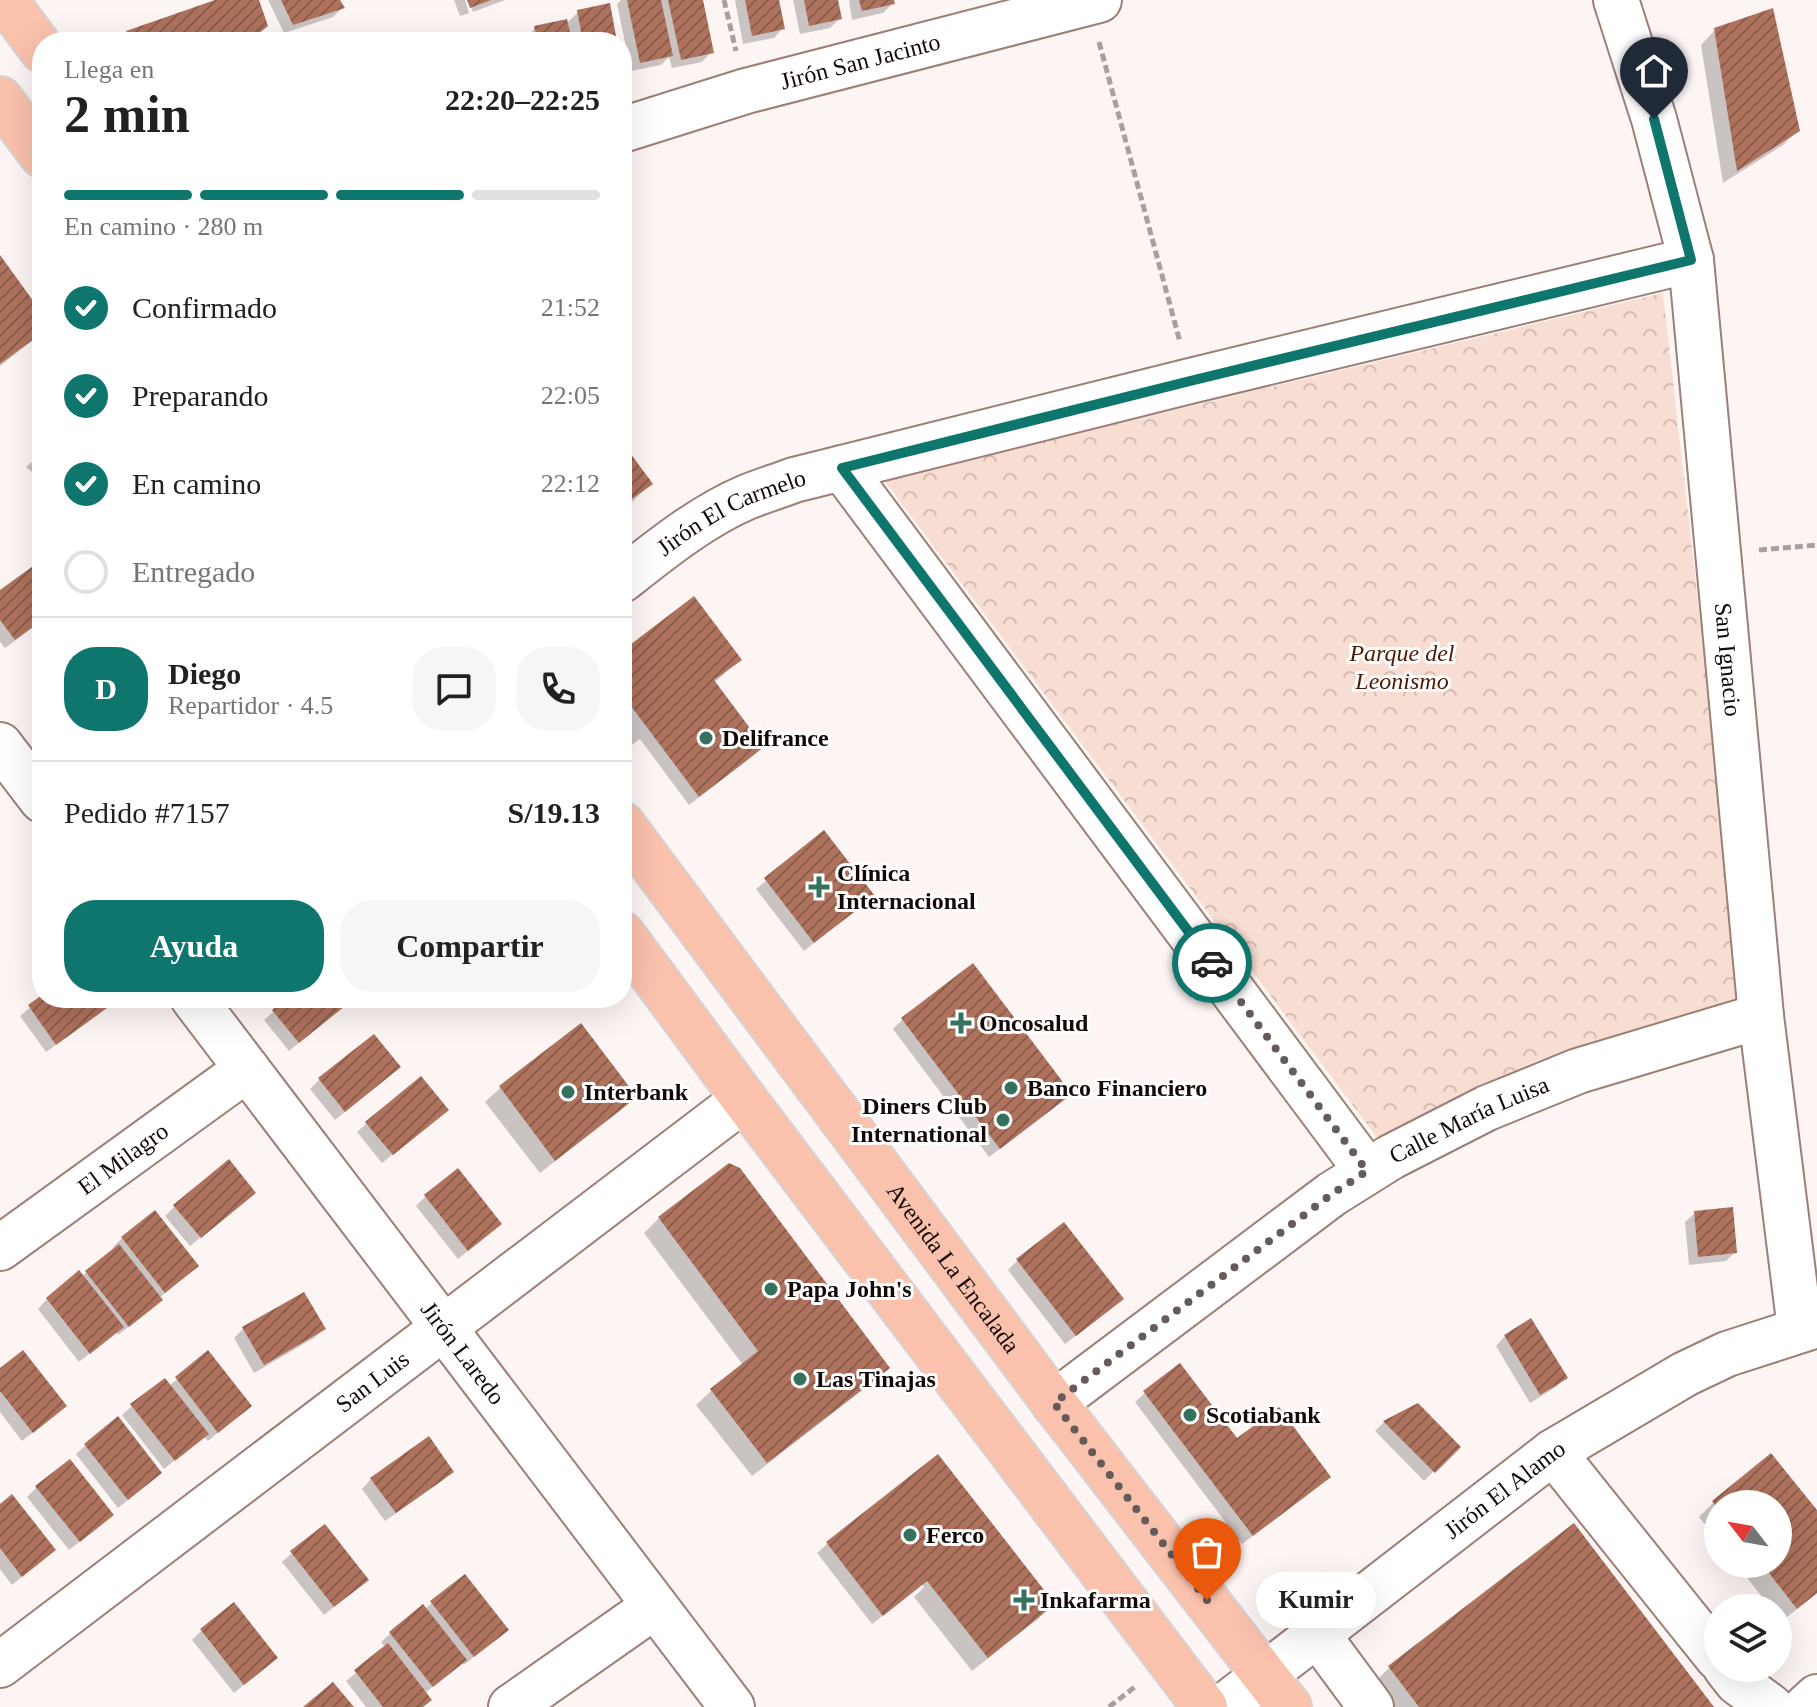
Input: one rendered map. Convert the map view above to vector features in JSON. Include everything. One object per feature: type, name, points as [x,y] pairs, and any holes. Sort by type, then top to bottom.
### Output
[{"type":"main road","points":[[9,4],[32,36]]},
{"type":"main road","points":[[0,99],[32,142]]},
{"type":"main road","name":"Avenida La Encalada","points":[[632,837],[1054,1403],[1276,1691]]},
{"type":"main road","points":[[632,948],[1205,1707]]},
{"type":"street","name":"San Ignacio","points":[[1616,0],[1654,119],[1691,260],[1761,1016],[1808,1327]]},
{"type":"street","name":"Jirón San Jacinto","points":[[632,127],[746,91],[1094,1]]},
{"type":"street","name":"Jirón El Carmelo","points":[[632,572],[701,522],[745,498],[794,480],[1691,260]]},
{"type":"street","points":[[842,468],[1367,1171]]},
{"type":"street","points":[[0,745],[32,787]]},
{"type":"street","name":"Jirón Laredo","points":[[201,1008],[732,1707]]},
{"type":"street","name":"Calle María Luisa","points":[[1054,1403],[1332,1194],[1391,1157],[1487,1108],[1578,1071],[1761,1016]]},
{"type":"street","name":"El Milagro","points":[[0,1248],[247,1069]]},
{"type":"street","name":"San Luis","points":[[0,1665],[744,1099]]},
{"type":"street","name":"Jirón El Alamo","points":[[1223,1707],[1276,1691],[1317,1634],[1553,1452],[1685,1374],[1727,1354],[1808,1327]]},
{"type":"street","points":[[1553,1452],[1704,1641]]},
{"type":"street","points":[[511,1707],[655,1606]]},
{"type":"street","points":[[1317,1634],[1371,1707]]},
{"type":"street","points":[[1737,1682],[1771,1707]]},
{"type":"street","points":[[1806,1707],[1817,1697]]},
{"type":"path","points":[[724,0],[746,91]]},
{"type":"path","points":[[1094,1],[1190,381]]},
{"type":"path","points":[[1718,554],[1817,545]]},
{"type":"green space","name":"Parque del Leonismo","points":[[1663,293],[1743,998],[1536,1061],[1378,1139],[884,480]]},
{"type":"building","points":[[215,0],[259,0],[268,26],[260,32],[126,31]]},
{"type":"building","points":[[281,0],[340,0],[345,8],[293,25]]},
{"type":"building","points":[[467,0],[491,0],[470,8]]},
{"type":"building","points":[[627,0],[661,0],[673,56],[640,63]]},
{"type":"building","points":[[668,0],[703,0],[714,53],[681,60]]},
{"type":"building","points":[[745,0],[779,0],[785,29],[752,36]]},
{"type":"building","points":[[804,0],[838,0],[842,19],[809,26]]},
{"type":"building","points":[[859,0],[894,0],[895,4],[862,11]]},
{"type":"building","points":[[610,3],[615,32],[581,32],[577,10]]},
{"type":"building","points":[[1773,8],[1800,131],[1737,171],[1714,28]]},
{"type":"building","points":[[567,19],[570,32],[536,32],[534,26]]},
{"type":"building","points":[[0,255],[32,299],[32,340],[0,364]]},
{"type":"building","points":[[632,456],[653,484],[632,499]]},
{"type":"building","points":[[32,567],[32,627],[15,640],[0,620],[0,590]]},
{"type":"building","points":[[694,596],[742,660],[714,680],[764,747],[699,797],[632,707],[632,643]]},
{"type":"building","name":"Clínica Internacional","points":[[824,830],[875,896],[814,943],[764,878]]},
{"type":"building","points":[[973,963],[1072,1094],[1000,1149],[901,1018]]},
{"type":"building","points":[[32,1002],[32,1008],[107,1008],[56,1045],[28,1005]]},
{"type":"building","points":[[274,1008],[343,1008],[299,1043],[272,1010]]},
{"type":"building","name":"Interbank","points":[[581,1023],[637,1097],[555,1161],[499,1086]]},
{"type":"building","points":[[374,1034],[401,1067],[345,1112],[318,1078]]},
{"type":"building","points":[[421,1076],[449,1110],[393,1155],[365,1122]]},
{"type":"building","points":[[229,1159],[256,1193],[201,1238],[173,1205]]},
{"type":"building","points":[[729,1163],[740,1168],[890,1368],[767,1463],[710,1389],[758,1351],[658,1217]]},
{"type":"building","points":[[458,1168],[502,1224],[468,1251],[424,1195]]},
{"type":"building","points":[[1733,1207],[1737,1253],[1698,1257],[1694,1211]]},
{"type":"building","points":[[155,1210],[199,1266],[165,1293],[121,1237]]},
{"type":"building","points":[[1064,1222],[1124,1299],[1076,1336],[1016,1259]]},
{"type":"building","points":[[119,1244],[163,1300],[129,1327],[85,1271]]},
{"type":"building","points":[[79,1270],[124,1327],[90,1354],[46,1298]]},
{"type":"building","points":[[304,1292],[326,1329],[264,1365],[242,1327]]},
{"type":"building","points":[[1531,1318],[1568,1378],[1540,1395],[1504,1335]]},
{"type":"building","points":[[23,1350],[67,1406],[33,1433],[0,1391],[0,1368]]},
{"type":"building","points":[[208,1350],[252,1406],[218,1433],[175,1377]]},
{"type":"building","points":[[1180,1363],[1237,1438],[1279,1407],[1331,1477],[1253,1536],[1143,1391]]},
{"type":"building","points":[[165,1378],[209,1434],[175,1461],[130,1404]]},
{"type":"building","points":[[1418,1403],[1461,1447],[1435,1473],[1383,1421]]},
{"type":"building","points":[[118,1416],[162,1473],[128,1500],[84,1444]]},
{"type":"building","points":[[429,1436],[454,1472],[396,1513],[370,1478]]},
{"type":"building","points":[[1771,1453],[1817,1510],[1817,1593],[1797,1609],[1792,1603],[1792,1594],[1785,1594],[1773,1578],[1792,1578],[1792,1490],[1726,1490]]},
{"type":"building","name":"Ferco","points":[[938,1454],[1055,1604],[988,1658],[927,1581],[883,1616],[826,1542]]},
{"type":"building","points":[[70,1459],[114,1515],[80,1542],[35,1486]]},
{"type":"building","points":[[12,1494],[56,1550],[22,1577],[0,1548],[0,1504]]},
{"type":"building","points":[[1574,1523],[1714,1707],[1419,1707],[1388,1666]]},
{"type":"building","points":[[325,1524],[369,1580],[334,1607],[290,1551]]},
{"type":"building","points":[[465,1574],[509,1630],[474,1657],[430,1601]]},
{"type":"building","points":[[234,1602],[278,1658],[244,1685],[200,1629]]},
{"type":"building","points":[[423,1604],[467,1660],[433,1687],[389,1632]]},
{"type":"building","points":[[388,1643],[432,1700],[423,1707],[383,1707],[354,1670]]},
{"type":"building","points":[[333,1682],[354,1707],[303,1707]]},
{"type":"way so far","points":[[1207,1600],[1054,1403],[1367,1171],[1212,963]]},
{"type":"place","name":"Delifrance","points":[[706,738]]},
{"type":"place","name":"Clínica Internacional","points":[[819,887]]},
{"type":"place","name":"Oncosalud","points":[[961,1023]]},
{"type":"place","name":"Banco Financiero","points":[[1011,1088]]},
{"type":"place","name":"Interbank","points":[[568,1092]]},
{"type":"place","name":"Diners Club International","points":[[1003,1120]]},
{"type":"place","name":"Papa John's","points":[[771,1289]]},
{"type":"place","name":"Las Tinajas","points":[[800,1379]]},
{"type":"place","name":"Scotiabank","points":[[1190,1415]]},
{"type":"place","name":"Ferco","points":[[910,1535]]},
{"type":"place","name":"Inkafarma","points":[[1024,1600]]},
{"type":"place","name":"Kumir","points":[[1207,1600]]},
{"type":"route","points":[[1212,963],[842,468],[1691,260],[1654,119]]}]
